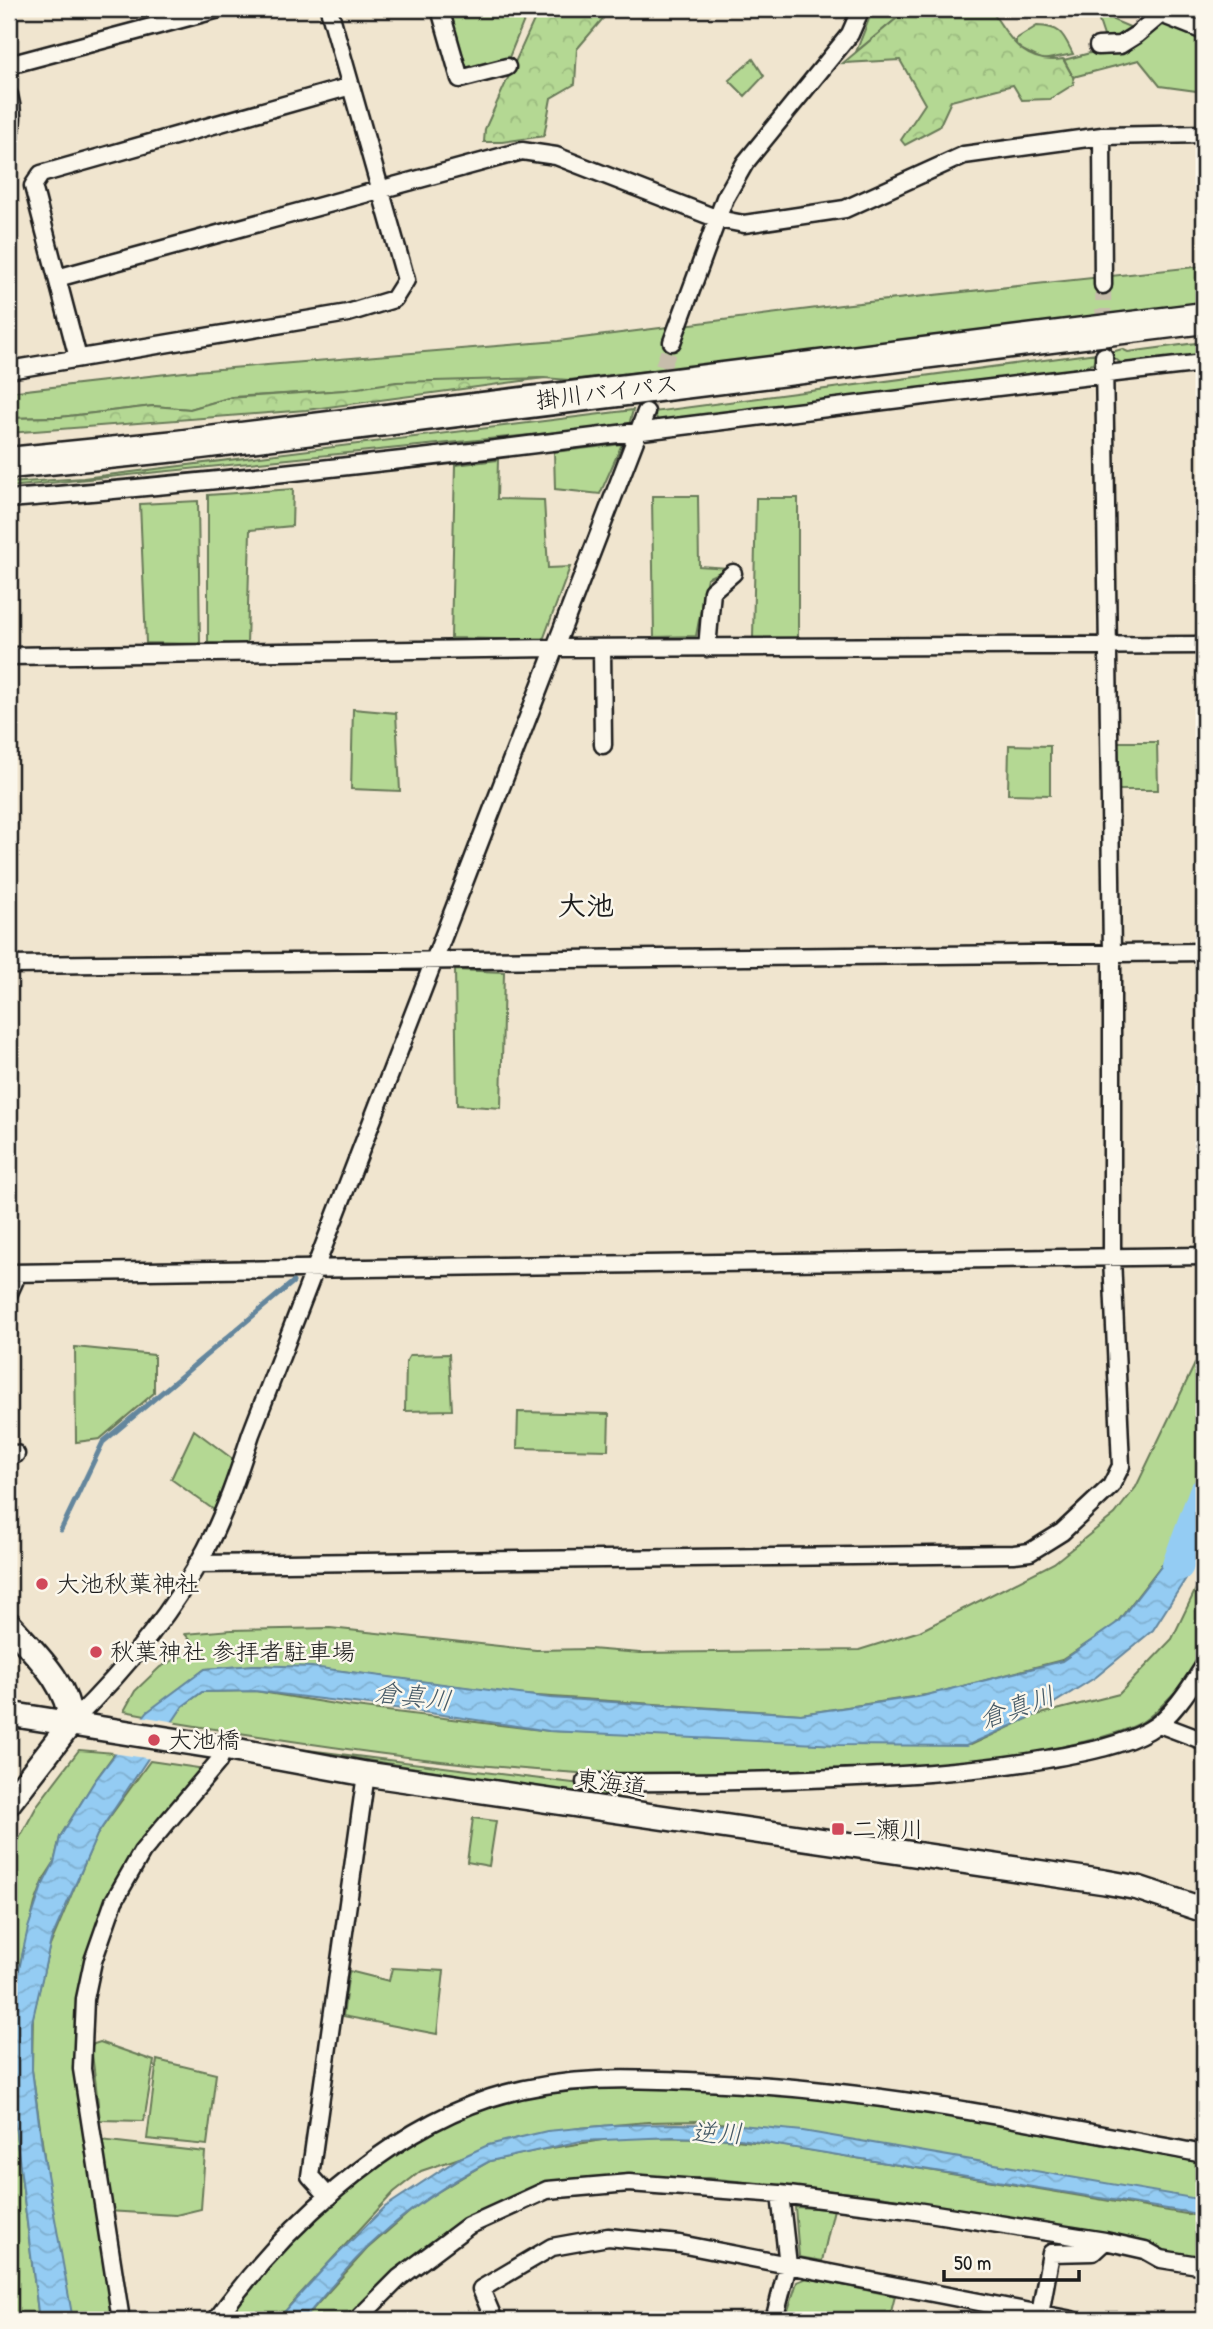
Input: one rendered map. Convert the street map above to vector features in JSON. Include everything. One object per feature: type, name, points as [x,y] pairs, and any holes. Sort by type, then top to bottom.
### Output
[{"type":"highway","name":"掛川バイパス","points":[[9,463],[177,446],[1204,318]]},
{"type":"highway","points":[[9,448],[51,445],[177,446]]},
{"type":"main road","points":[[9,1625],[49,1670],[66,1697],[71,1723],[9,1803]]},
{"type":"main road","points":[[13,1715],[30,1713],[45,1701],[50,1687],[49,1670]]},
{"type":"main road","name":"東海道","points":[[13,1715],[366,1774],[1105,1882],[1138,1888],[1204,1910]]},
{"type":"street","points":[[9,65],[219,9]]},
{"type":"street","points":[[9,370],[348,313],[394,299],[406,280],[329,9]]},
{"type":"street","points":[[440,9],[460,79],[507,67]]},
{"type":"street","points":[[672,342],[725,198],[745,163],[850,34],[862,9]]},
{"type":"street","points":[[1098,46],[1120,45],[1136,36],[1162,11],[1204,31]]},
{"type":"street","points":[[78,358],[33,186],[41,174],[351,86]]},
{"type":"street","points":[[9,95],[12,105],[12,129],[9,138]]},
{"type":"street","points":[[57,278],[522,152],[556,156],[718,219],[744,224],[845,209],[964,155],[1102,136],[1204,134]]},
{"type":"street","points":[[1102,136],[1103,285]]},
{"type":"street","points":[[197,1564],[1030,1552],[1062,1532],[1111,1486],[1121,1466],[1112,1257],[1104,356]]},
{"type":"street","points":[[9,499],[144,488],[638,432],[1204,363]]},
{"type":"street","points":[[71,1723],[98,1697],[149,1636],[205,1551],[232,1493],[251,1434],[646,412]]},
{"type":"street","points":[[707,648],[712,591],[733,573]]},
{"type":"street","points":[[9,656],[555,648],[1107,648],[1204,645]]},
{"type":"street","points":[[602,648],[603,745]]},
{"type":"street","points":[[9,965],[1204,952]]},
{"type":"street","points":[[9,1293],[14,1273],[1204,1256]]},
{"type":"street","points":[[585,1782],[674,1784],[886,1777],[1002,1767],[1109,1745],[1145,1732],[1159,1724],[1204,1666]]},
{"type":"street","points":[[1159,1724],[1204,1741]]},
{"type":"street","points":[[121,2320],[82,2068],[85,1999],[93,1961],[114,1901],[142,1852],[218,1762],[216,1747]]},
{"type":"street","points":[[329,2197],[310,2176],[366,1774]]},
{"type":"street","points":[[216,2320],[268,2258],[329,2197],[366,2165],[422,2127],[489,2098],[551,2082],[610,2079],[782,2085],[858,2093],[940,2105],[1204,2154]]},
{"type":"street","points":[[357,2320],[399,2277],[468,2226],[548,2190],[629,2183],[780,2194],[910,2210],[1105,2241],[1145,2250],[1161,2259],[1204,2266]]},
{"type":"street","points":[[774,2320],[788,2265],[780,2194]]},
{"type":"street","points":[[494,2320],[481,2289],[552,2248],[608,2237],[680,2244],[1040,2317],[1072,2320]]},
{"type":"street","points":[[1040,2317],[1051,2253],[1093,2252],[1105,2241]]},
{"type":"green space","points":[[450,9],[521,9],[525,18],[508,60],[464,69]]},
{"type":"green space","points":[[539,9],[620,9],[605,16],[577,49],[575,84],[551,98],[544,136],[484,142],[485,129]]},
{"type":"green space","points":[[873,9],[908,9],[856,52]]},
{"type":"green space","points":[[908,9],[1000,9],[993,13],[1013,41],[1021,49],[1039,58],[1063,59],[1074,84],[1050,99],[1022,100],[1013,85],[951,101],[939,127],[905,145],[901,140],[925,104],[900,60],[843,63]]},
{"type":"green space","points":[[1161,9],[1204,9],[1204,92],[1160,86],[1139,60],[1073,77],[1064,60],[1120,45],[1106,42],[1096,12],[1109,10],[1113,20],[1139,31]]},
{"type":"green space","points":[[1037,26],[1052,28],[1061,33],[1073,54],[1043,60],[1016,47],[1016,39]]},
{"type":"green space","points":[[753,59],[764,76],[745,96],[729,80]]},
{"type":"green space","points":[[1204,266],[1204,308],[569,380],[544,378],[232,397],[190,409],[153,406],[60,417],[9,418],[9,392],[184,372],[558,341],[841,305]]},
{"type":"green space","points":[[1204,342],[1204,354],[1122,364],[1108,353],[1122,349],[1128,352]]},
{"type":"green space","points":[[1104,352],[1097,353],[1093,364],[1067,373],[659,422],[653,412]]},
{"type":"green space","points":[[544,378],[306,410],[9,433],[9,418],[60,417],[153,406],[190,409],[228,398],[345,390],[396,382]]},
{"type":"green space","points":[[633,410],[629,425],[9,487],[9,483],[83,478]]},
{"type":"green space","points":[[622,444],[600,494],[555,489],[554,452]]},
{"type":"green space","points":[[498,460],[497,499],[544,500],[548,568],[570,567],[543,640],[451,638],[455,465]]},
{"type":"green space","points":[[293,489],[292,526],[250,530],[247,645],[208,643],[208,495]]},
{"type":"green space","points":[[652,496],[698,496],[699,566],[729,568],[707,578],[696,636],[654,637]]},
{"type":"green space","points":[[756,498],[798,498],[798,638],[753,638]]},
{"type":"green space","points":[[198,501],[200,644],[146,643],[140,504]]},
{"type":"green space","points":[[353,709],[396,713],[400,791],[351,789]]},
{"type":"green space","points":[[1118,742],[1157,742],[1158,790],[1118,790]]},
{"type":"green space","points":[[1009,745],[1050,746],[1050,795],[1008,794]]},
{"type":"green space","points":[[455,970],[504,972],[501,1108],[457,1105]]},
{"type":"green space","points":[[1204,1345],[1204,1510],[1115,1625],[1062,1660],[932,1694],[801,1714],[523,1695],[341,1671],[259,1665],[205,1669],[145,1715],[124,1711],[135,1691],[160,1667],[197,1648],[185,1634],[330,1628],[536,1650],[590,1649],[640,1653],[859,1650],[920,1631],[1054,1563],[1115,1514],[1136,1487]]},
{"type":"green space","points":[[75,1347],[154,1355],[154,1393],[100,1439],[76,1442]]},
{"type":"green space","points":[[449,1354],[452,1410],[405,1411],[406,1362],[410,1355]]},
{"type":"green space","points":[[518,1412],[609,1414],[608,1450],[517,1448]]},
{"type":"green space","points":[[194,1430],[234,1460],[214,1510],[171,1479]]},
{"type":"green space","points":[[1204,1572],[1204,1653],[1186,1680],[1157,1709],[1142,1722],[1113,1734],[997,1759],[910,1768],[779,1775],[589,1774],[409,1757],[171,1722],[183,1706],[202,1692],[255,1691],[347,1706],[549,1731],[971,1745],[1033,1716],[1119,1694],[1172,1639]]},
{"type":"green space","points":[[292,1748],[581,1784],[631,1802],[329,1754]]},
{"type":"green space","points":[[79,1750],[115,1753],[60,1837],[54,1863],[45,1877],[35,1903],[10,2006],[9,2077],[9,1857],[38,1804]]},
{"type":"green space","points":[[150,1761],[205,1769],[107,1920],[80,2065],[122,2320],[67,2320],[32,2070],[33,2016],[49,1948],[96,1836]]},
{"type":"green space","points":[[473,1818],[496,1821],[489,1866],[467,1862]]},
{"type":"green space","points":[[392,1968],[444,1971],[437,2034],[343,2016],[349,1971],[389,1981]]},
{"type":"green space","points":[[100,2042],[154,2061],[144,2121],[100,2120],[91,2045]]},
{"type":"green space","points":[[157,2060],[216,2074],[207,2145],[147,2139]]},
{"type":"green space","points":[[9,2077],[39,2320],[9,2320]]},
{"type":"green space","points":[[551,2082],[782,2085],[1204,2163],[1204,2201],[740,2125],[699,2121],[579,2128],[519,2138],[421,2171],[394,2192],[290,2305],[280,2320],[219,2320],[305,2220],[435,2121]]},
{"type":"green space","points":[[622,2137],[717,2138],[780,2145],[1204,2217],[1204,2259],[1049,2225],[880,2196],[708,2178],[628,2178],[569,2182],[472,2223],[357,2320],[303,2320],[367,2249],[421,2202],[490,2161]]},
{"type":"green space","points":[[100,2140],[205,2152],[201,2209],[176,2215],[107,2211]]},
{"type":"green space","points":[[795,2207],[834,2209],[822,2261],[799,2257]]},
{"type":"green space","points":[[807,2278],[895,2296],[889,2320],[785,2320],[797,2282]]},
{"type":"water","points":[[1204,1511],[1204,1550],[1153,1630],[1096,1677],[1033,1716],[966,1746],[839,1745],[549,1731],[403,1709],[255,1691],[202,1692],[183,1706],[97,1835],[51,1940],[32,2022],[32,2070],[42,2146],[73,2320],[39,2320],[9,2077],[10,2011],[28,1928],[42,1886],[54,1863],[60,1837],[94,1782],[147,1712],[205,1669],[253,1665],[312,1667],[550,1698],[801,1714],[923,1696],[1062,1661],[1118,1622]]},
{"type":"water","name":"逆川","points":[[612,2125],[740,2125],[803,2131],[1204,2200],[1204,2215],[740,2139],[672,2137],[581,2141],[490,2161],[460,2178],[418,2205],[379,2237],[303,2320],[277,2320],[385,2207],[458,2159],[488,2145],[547,2131]]},
{"type":"pier","points":[[140,1716],[176,1722],[152,1759],[112,1753]]},
{"type":"waterway","points":[[61,1530],[103,1442],[293,1282]]},
{"type":"waterway","name":"倉真川","points":[[1178,1565],[1204,1494]]},
{"type":"tunnel","points":[[1103,285],[1104,356]]},
{"type":"tunnel","points":[[646,412],[672,342]]},
{"type":"place","name":"大池秋葉神社","points":[[42,1584]]},
{"type":"place","name":"秋葉神社 参拝者駐車場","points":[[96,1652]]},
{"type":"place","name":"大池橋","points":[[154,1740]]},
{"type":"place","name":"二瀬川","points":[[838,1829]]},
{"type":"district","name":"大池","points":[[586,905]]}]
